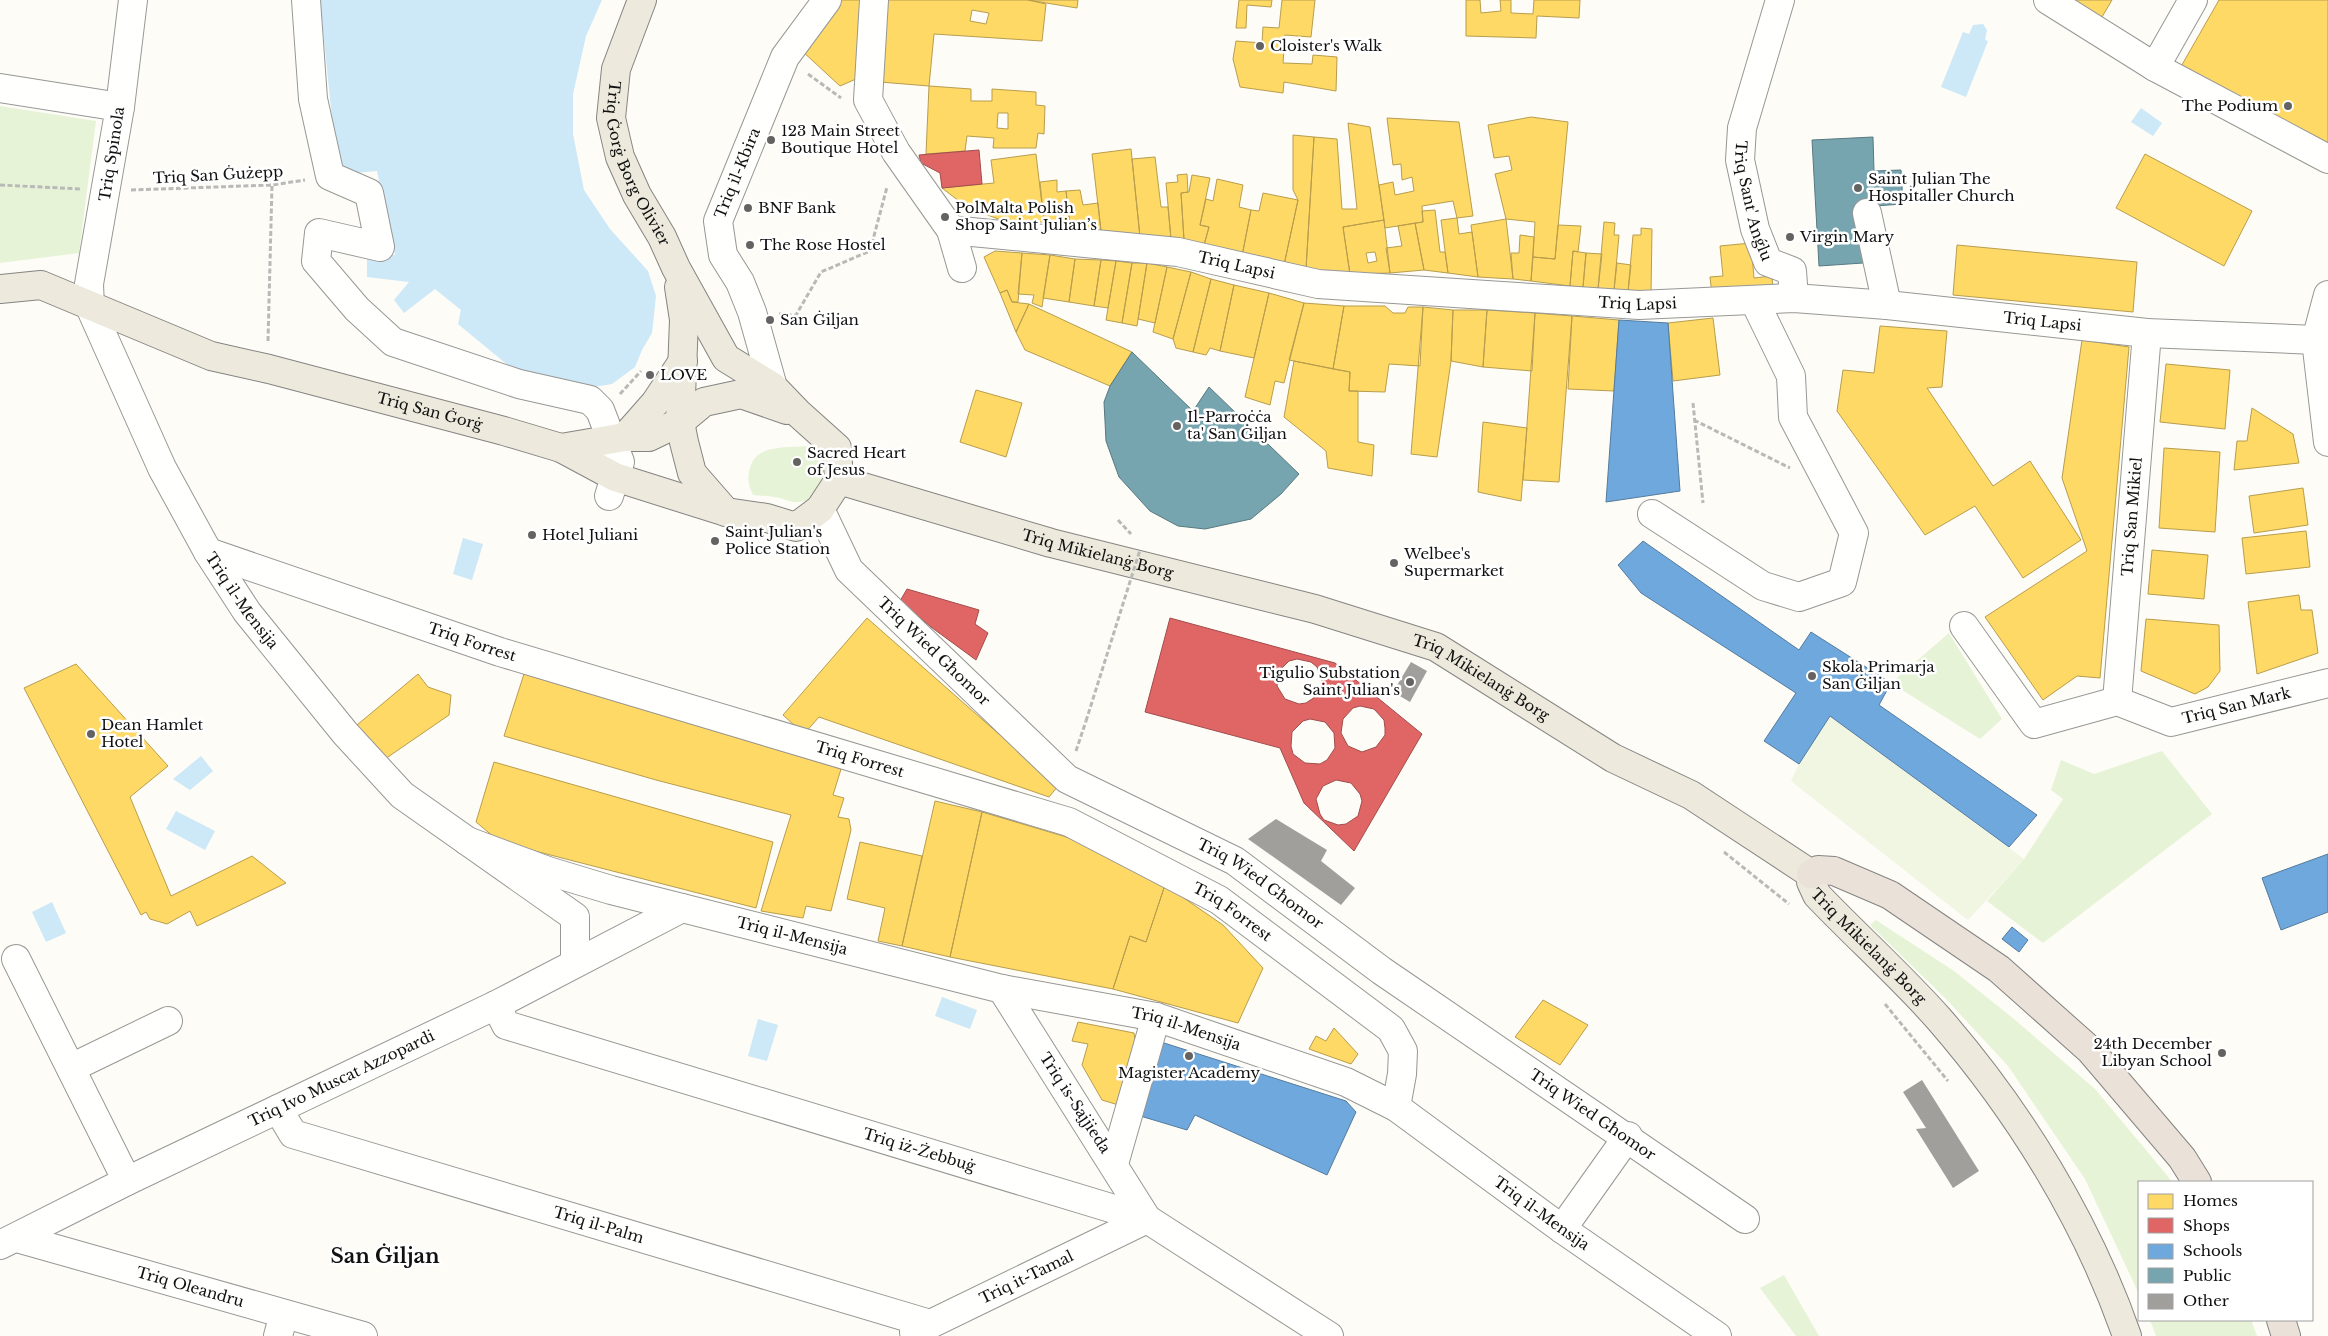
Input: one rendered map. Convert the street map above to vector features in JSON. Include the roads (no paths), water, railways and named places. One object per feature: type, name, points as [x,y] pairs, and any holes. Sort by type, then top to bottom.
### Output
[{"type":"highway","points":[[1811,874],[1818,870],[1834,871],[1890,896],[1999,969],[2090,1050],[2182,1158],[2196,1181]]},
{"type":"highway","points":[[2281,1321],[2286,1336]]},
{"type":"main road","name":"Triq Ġorġ Borg Olivier","points":[[642,0],[616,69],[611,118],[620,157],[637,195],[662,237],[676,268]]},
{"type":"main road","points":[[676,268],[684,320],[684,360],[680,422],[692,473],[726,512]]},
{"type":"main road","points":[[676,268],[726,358],[772,387],[837,448],[839,480]]},
{"type":"main road","name":"Triq San Ġorġ","points":[[0,289],[41,285],[211,356],[269,369],[561,448],[612,487],[726,512],[767,518],[796,527],[820,509],[839,480]]},
{"type":"main road","points":[[618,438],[655,403],[684,360]]},
{"type":"main road","points":[[561,448],[618,438],[649,437],[680,422],[704,402],[741,394],[798,413]]},
{"type":"main road","name":"Triq Mikielanġ Borg","points":[[839,480],[1051,543],[1314,609],[1436,647],[1613,758],[1691,795],[1811,874],[1811,882],[1818,895],[1938,1018],[1996,1088],[2054,1181],[2091,1250],[2127,1336]]},
{"type":"street","name":"Triq Spinola","points":[[90,307],[89,284],[120,107],[133,0]]},
{"type":"street","points":[[306,0],[313,99],[330,176],[369,193],[380,247],[319,233],[316,261],[357,308],[393,342],[518,384],[590,400],[600,410],[618,438],[620,462],[612,487]]},
{"type":"street","name":"Triq il-Kbira","points":[[772,387],[752,312],[740,282],[723,255],[718,220],[785,57],[827,0]]},
{"type":"street","points":[[874,0],[868,100],[896,152],[951,230],[962,268]]},
{"type":"street","name":"Triq Sant' Anǵlu","points":[[1780,0],[1742,128],[1740,160],[1755,229],[1768,262],[1792,271],[1794,298]]},
{"type":"street","points":[[2048,0],[2155,67],[2328,159]]},
{"type":"street","points":[[2155,67],[2194,0]]},
{"type":"street","points":[[0,88],[120,107]]},
{"type":"street","points":[[1867,213],[1887,305]]},
{"type":"street","name":"Triq Lapsi","points":[[951,230],[1178,252],[1318,284],[1639,305],[1794,298],[1887,305],[2147,333],[2322,340]]},
{"type":"street","points":[[2328,296],[2322,340],[2328,442]]},
{"type":"street","points":[[1652,514],[1763,586],[1799,597],[1842,582],[1854,533],[1793,418],[1791,376],[1754,300]]},
{"type":"street","name":"Triq il-Mensija","points":[[90,307],[162,468],[208,552],[247,612],[345,733],[402,795],[575,917]]},
{"type":"street","name":"Triq San Mikiel","points":[[2117,701],[2147,333]]},
{"type":"street","name":"Triq Wied Għomor","points":[[820,509],[849,570],[1067,778],[1236,861],[1382,971],[1628,1136],[1745,1219]]},
{"type":"street","name":"Triq Forrest","points":[[208,552],[500,652],[1069,822],[1219,900],[1390,1029],[1403,1050],[1402,1074],[1396,1107]]},
{"type":"street","points":[[1964,626],[2034,724],[2117,701]]},
{"type":"street","name":"Triq San Mark","points":[[2117,701],[2171,722],[2328,683]]},
{"type":"street","points":[[1067,778],[1069,822]]},
{"type":"street","name":"Triq il-Mensija","points":[[467,841],[548,871],[682,908],[1002,989],[1156,1017],[1346,1082],[1396,1107],[1562,1229],[1716,1336]]},
{"type":"street","points":[[576,963],[575,917],[586,882]]},
{"type":"street","name":"Triq Ivo Muscat Azzopardi","points":[[8,1242],[127,1181],[496,1004],[682,908]]},
{"type":"street","points":[[16,959],[127,1181]]},
{"type":"street","name":"Triq is-Sajjieda","points":[[1002,989],[1147,1219]]},
{"type":"street","name":"Triq iż-Żebbuġ","points":[[496,1004],[506,1025],[1147,1219],[1329,1336]]},
{"type":"street","points":[[1114,1164],[1156,1017]]},
{"type":"street","points":[[71,1068],[168,1021]]},
{"type":"street","name":"Triq il-Palm","points":[[278,1110],[293,1134],[918,1330]]},
{"type":"street","points":[[1562,1229],[1628,1136]]},
{"type":"street","name":"Triq it-Tamal","points":[[918,1330],[1147,1219]]},
{"type":"street","name":"Triq Oleandru","points":[[8,1242],[281,1325],[363,1336]]},
{"type":"water","points":[[320,0],[602,0],[586,36],[573,94],[573,134],[584,190],[610,229],[648,271],[656,296],[652,333],[635,367],[612,384],[580,389],[516,372],[458,324],[461,310],[435,289],[404,313],[394,300],[409,282],[367,277],[367,250],[395,255],[377,171],[343,174],[333,128]]},
{"type":"water","points":[[1983,24],[1987,30],[1985,40],[1988,41],[1966,97],[1941,87],[1963,32],[1969,34],[1973,25]]},
{"type":"water","points":[[2141,108],[2162,123],[2153,136],[2131,122]]},
{"type":"water","points":[[463,538],[483,544],[472,580],[453,574]]},
{"type":"water","points":[[201,756],[213,771],[190,790],[173,779]]},
{"type":"water","points":[[176,811],[215,831],[205,850],[166,829]]},
{"type":"water","points":[[52,902],[66,933],[46,942],[32,912]]},
{"type":"water","points":[[942,997],[977,1010],[970,1029],[935,1016]]},
{"type":"water","points":[[758,1019],[778,1025],[767,1061],[748,1056]]},
{"type":"place","name":"Cloister's Walk","points":[[1260,46]]},
{"type":"place","name":"The Podium","points":[[2288,106]]},
{"type":"place","name":"123 Main Street Boutique Hotel","points":[[771,140]]},
{"type":"place","name":"Saint Julian The Hospitaller Church","points":[[1858,188]]},
{"type":"place","name":"BNF Bank","points":[[748,208]]},
{"type":"place","name":"PolMalta Polish Shop Saint Julian’s","points":[[945,217]]},
{"type":"place","name":"Virgin Mary","points":[[1790,237]]},
{"type":"place","name":"The Rose Hostel","points":[[750,245]]},
{"type":"place","name":"San Ġiljan","points":[[770,320]]},
{"type":"place","name":"LOVE","points":[[650,375]]},
{"type":"place","name":"Il-Parroċċa ta' San Ġiljan","points":[[1177,426]]},
{"type":"place","name":"Sacred Heart of Jesus","points":[[797,462]]},
{"type":"place","name":"Hotel Juliani","points":[[532,535]]},
{"type":"place","name":"Saint Julian's Police Station","points":[[715,541]]},
{"type":"place","name":"Welbee's Supermarket","points":[[1394,563]]},
{"type":"place","name":"Skola Primarja San Ġiljan","points":[[1812,676]]},
{"type":"place","name":"Tigulio Substation Saint Julian's","points":[[1410,682]]},
{"type":"place","name":"Dean Hamlet Hotel","points":[[91,734]]},
{"type":"place","name":"24th December Libyan School","points":[[2222,1053]]},
{"type":"place","name":"Magister Academy","points":[[1189,1056]]},
{"type":"district","name":"San Ġiljan","points":[[385,1256]]}]
